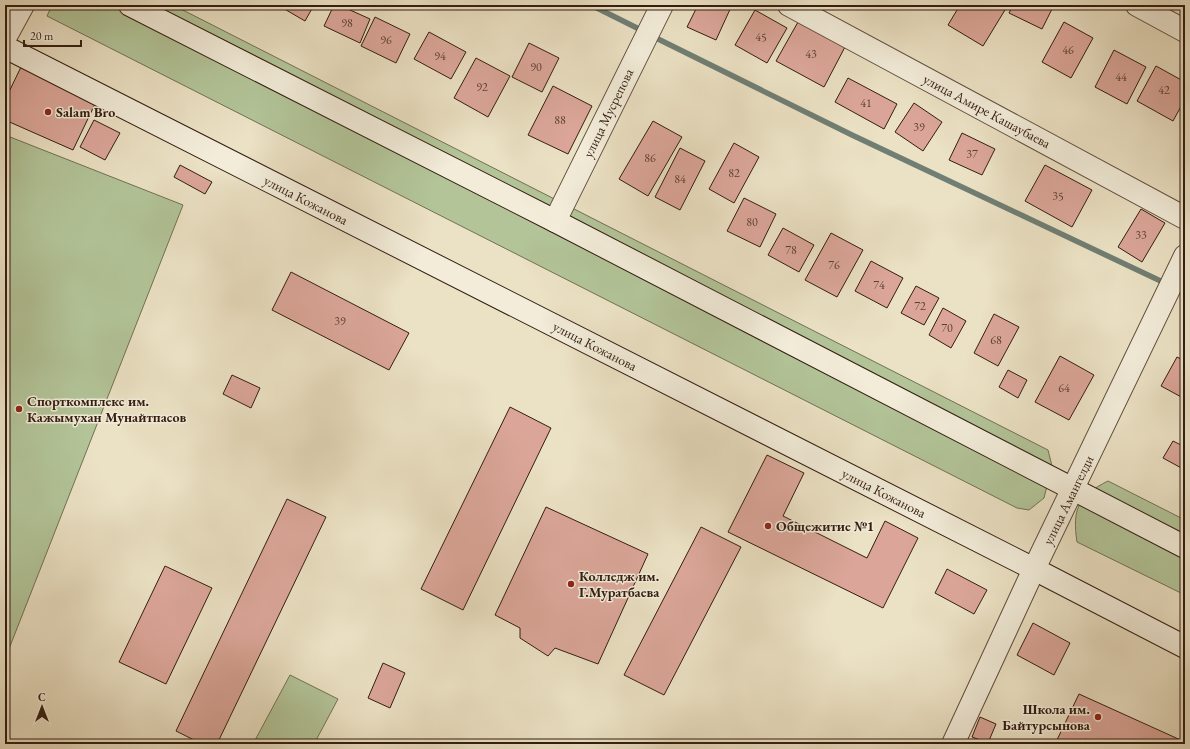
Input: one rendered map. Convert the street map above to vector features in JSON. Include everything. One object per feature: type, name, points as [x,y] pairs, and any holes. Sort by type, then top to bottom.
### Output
[{"type":"street","points":[[5,38],[23,5]]},
{"type":"street","points":[[130,5],[555,221],[1185,547]]},
{"type":"street","name":"улица Мусрепова","points":[[555,221],[662,5]]},
{"type":"street","name":"улица Амире Кашаубаева","points":[[789,5],[1185,218]]},
{"type":"street","points":[[1137,5],[1185,31]]},
{"type":"street","name":"улица Кожанова","points":[[5,47],[1185,647]]},
{"type":"street","name":"улица Амангелди","points":[[952,744],[1034,569],[1074,490],[1185,256]]},
{"type":"green space","points":[[52,5],[173,5],[1048,450],[1052,466],[1044,498],[1029,510],[1017,508],[47,16]]},
{"type":"green space","points":[[5,135],[183,205],[5,659]]},
{"type":"green space","points":[[1108,481],[1185,520],[1185,595],[1077,542],[1076,521],[1079,505],[1090,492]]},
{"type":"green space","points":[[290,675],[338,699],[314,744],[253,744]]},
{"type":"building","points":[[282,5],[314,5],[305,21],[281,7]]},
{"type":"building","points":[[334,5],[339,5],[370,19],[360,43],[324,26]]},
{"type":"building","points":[[698,5],[732,5],[716,40],[687,27]]},
{"type":"building","points":[[960,5],[1008,5],[983,46],[948,25]]},
{"type":"building","points":[[1013,5],[1054,5],[1042,29],[1009,13]]},
{"type":"building","points":[[755,10],[787,28],[767,63],[735,45]]},
{"type":"building","points":[[375,17],[410,34],[396,63],[361,46]]},
{"type":"building","points":[[798,22],[845,47],[824,87],[776,61]]},
{"type":"building","points":[[1064,22],[1093,38],[1071,78],[1042,62]]},
{"type":"building","points":[[429,32],[466,52],[451,79],[414,59]]},
{"type":"building","points":[[529,43],[559,58],[542,92],[512,77]]},
{"type":"building","points":[[1114,50],[1146,67],[1127,104],[1095,87]]},
{"type":"building","points":[[476,58],[510,76],[488,117],[454,98]]},
{"type":"building","points":[[1156,66],[1185,82],[1185,99],[1173,121],[1137,101]]},
{"type":"building","name":"Salam Bro","points":[[21,67],[95,104],[73,150],[5,120],[5,100]]},
{"type":"building","points":[[848,78],[897,104],[884,129],[835,102]]},
{"type":"building","points":[[553,86],[592,106],[568,154],[528,135]]},
{"type":"building","points":[[914,103],[942,122],[923,151],[895,132]]},
{"type":"building","points":[[94,120],[120,133],[105,160],[80,147]]},
{"type":"building","points":[[653,121],[682,137],[648,196],[619,179]]},
{"type":"building","points":[[962,133],[995,149],[982,175],[949,160]]},
{"type":"building","points":[[734,143],[759,157],[734,203],[709,189]]},
{"type":"building","points":[[680,148],[705,161],[680,210],[655,197]]},
{"type":"building","points":[[180,165],[212,182],[205,194],[174,177]]},
{"type":"building","points":[[1045,165],[1092,190],[1072,227],[1025,201]]},
{"type":"building","points":[[744,198],[776,214],[760,247],[727,231]]},
{"type":"building","points":[[1141,209],[1165,223],[1142,262],[1118,247]]},
{"type":"building","points":[[783,228],[814,245],[799,272],[768,255]]},
{"type":"building","points":[[831,233],[863,250],[837,297],[805,280]]},
{"type":"building","points":[[871,261],[903,278],[887,308],[855,291]]},
{"type":"building","points":[[291,272],[409,333],[389,370],[272,310]]},
{"type":"building","points":[[916,286],[939,298],[924,325],[901,313]]},
{"type":"building","points":[[943,308],[966,321],[951,348],[929,335]]},
{"type":"building","points":[[994,314],[1019,327],[998,366],[974,353]]},
{"type":"building","points":[[1060,356],[1094,375],[1069,420],[1035,402]]},
{"type":"building","points":[[1177,357],[1185,361],[1185,399],[1161,386]]},
{"type":"building","points":[[1008,370],[1027,380],[1018,398],[999,387]]},
{"type":"building","points":[[232,375],[260,388],[251,408],[223,394]]},
{"type":"building","points":[[510,407],[551,428],[463,610],[421,589]]},
{"type":"building","points":[[1173,441],[1185,447],[1185,470],[1163,458]]},
{"type":"building","name":"Общежитие №1","points":[[767,455],[804,473],[783,516],[867,558],[885,521],[918,538],[883,608],[728,532]]},
{"type":"building","points":[[287,499],[326,517],[217,744],[202,744],[176,731]]},
{"type":"building","name":"Колледж им. Г.Муратбаева","points":[[546,507],[648,554],[598,664],[555,648],[548,656],[520,638],[520,628],[495,615]]},
{"type":"building","points":[[701,527],[741,547],[664,695],[624,675]]},
{"type":"building","points":[[165,566],[212,588],[166,684],[119,662]]},
{"type":"building","points":[[947,569],[987,590],[974,614],[935,593]]},
{"type":"building","points":[[1033,623],[1070,643],[1054,675],[1017,655]]},
{"type":"building","points":[[383,663],[405,673],[390,708],[368,698]]},
{"type":"building","name":"Школа им. Байтурсынова","points":[[1079,694],[1185,742],[1185,744],[1095,744],[1085,739],[1083,744],[1055,744]]},
{"type":"building","points":[[980,717],[996,724],[988,743],[972,737]]},
{"type":"waterway","points":[[591,5],[645,32]]},
{"type":"waterway","points":[[652,36],[852,135],[1167,284]]},
{"type":"waterway","points":[[1175,287],[1185,293]]},
{"type":"place","name":"Salam Bro","points":[[48,112]]},
{"type":"place","name":"Спорткомплекс им. Кажымухан Мунайтпасов","points":[[19,409]]},
{"type":"place","name":"Общежитие №1","points":[[768,526]]},
{"type":"place","name":"Колледж им. Г.Муратбаева","points":[[571,584]]},
{"type":"place","name":"Школа им. Байтурсынова","points":[[1098,717]]}]
